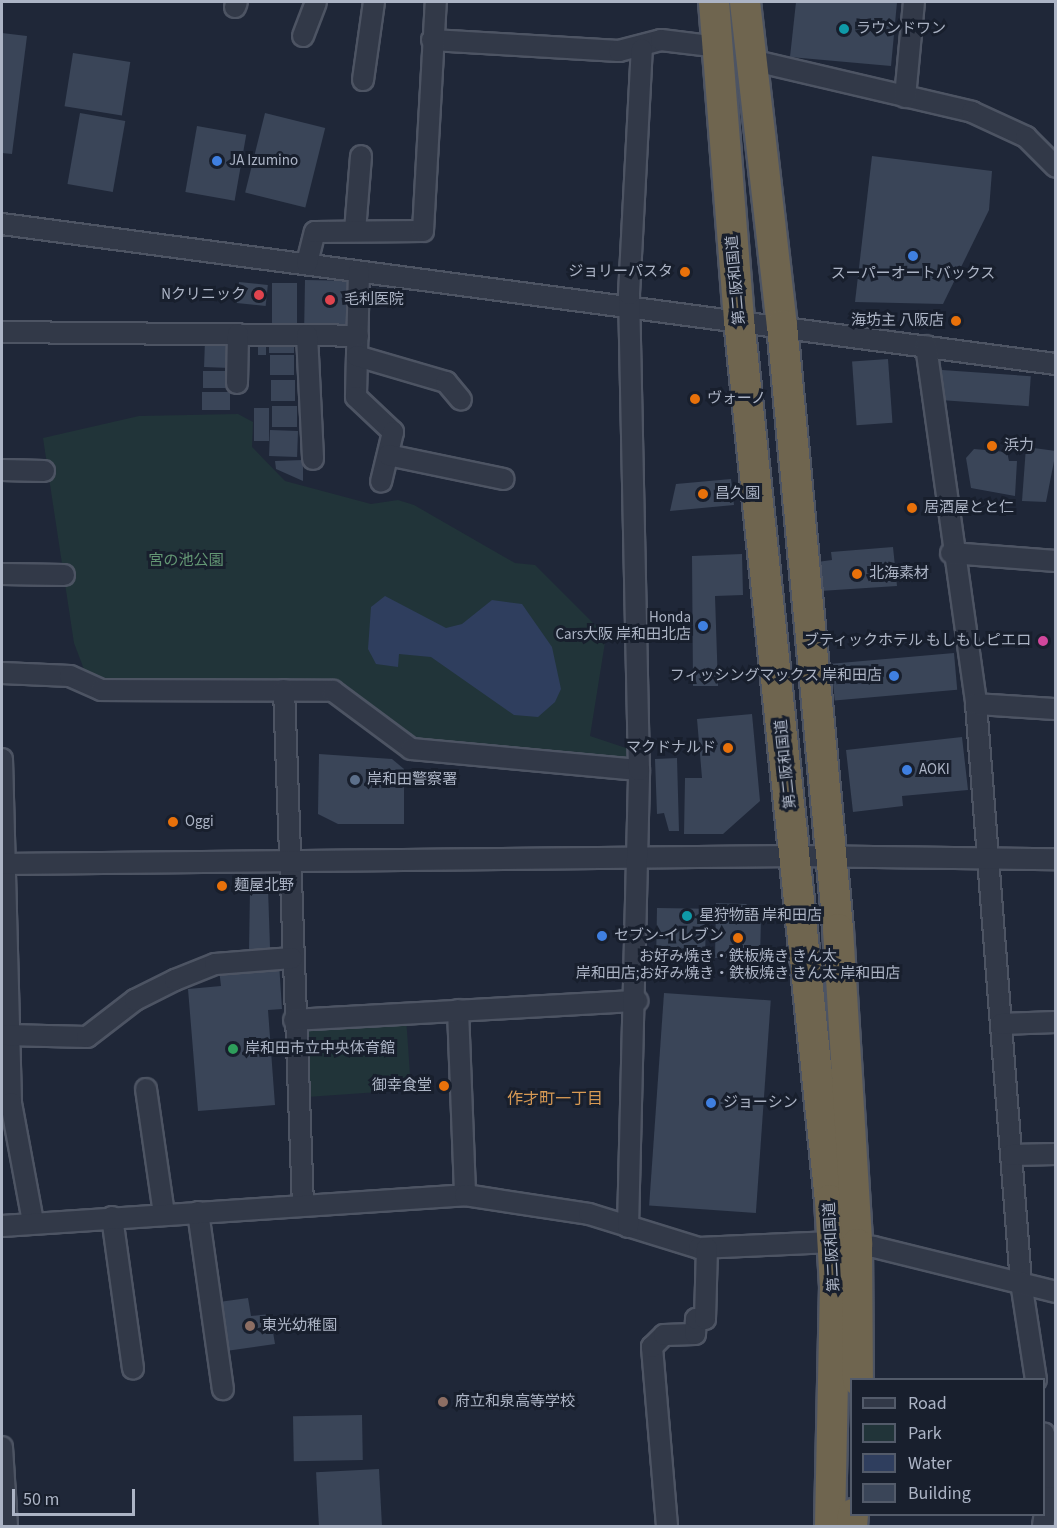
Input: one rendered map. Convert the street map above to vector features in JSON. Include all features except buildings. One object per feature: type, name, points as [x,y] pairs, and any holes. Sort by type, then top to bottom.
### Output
[{"type":"highway","name":"第二阪和国道","points":[[714,2],[739,320],[819,1066],[808,1095],[845,1244],[846,1287],[830,1527]]},
{"type":"highway","points":[[745,2],[782,326],[845,1052],[860,1093],[845,1244],[820,1330],[809,1527]]},
{"type":"highway","points":[[845,1244],[875,1378]]},
{"type":"highway","name":"第二阪和国道","points":[[846,1287],[858,1378]]},
{"type":"street","points":[[303,36],[316,2]]},
{"type":"street","points":[[363,80],[374,2]]},
{"type":"street","points":[[308,264],[315,232],[423,231],[432,40],[436,2]]},
{"type":"street","points":[[905,97],[914,2]]},
{"type":"street","points":[[432,40],[642,49],[661,40],[718,48]]},
{"type":"street","points":[[628,1227],[637,1001],[639,770],[632,307],[642,49]]},
{"type":"street","points":[[751,60],[982,117],[1026,137],[1056,167]]},
{"type":"street","points":[[355,231],[361,156]]},
{"type":"street","points":[[2,224],[739,320],[1056,364]]},
{"type":"street","points":[[359,272],[356,397],[393,432],[381,482]]},
{"type":"street","points":[[2,332],[358,336]]},
{"type":"street","points":[[237,383],[238,334]]},
{"type":"street","points":[[307,335],[313,459]]},
{"type":"street","points":[[926,346],[951,553],[976,704],[985,857],[1001,1023],[1021,1282],[1036,1378]]},
{"type":"street","points":[[357,356],[446,382],[461,400]]},
{"type":"street","points":[[388,455],[504,479]]},
{"type":"street","points":[[2,470],[44,471]]},
{"type":"street","points":[[951,553],[1056,561]]},
{"type":"street","points":[[2,574],[64,575]]},
{"type":"street","points":[[2,673],[70,676],[85,687],[101,690],[333,691],[411,749],[639,770]]},
{"type":"street","points":[[284,690],[287,861],[303,1205]]},
{"type":"street","points":[[976,704],[1056,709]]},
{"type":"street","points":[[2,759],[3,989],[11,1103],[33,1222]]},
{"type":"street","points":[[3,864],[795,856],[985,857],[1056,860]]},
{"type":"street","points":[[7,1035],[87,1037],[135,1000],[175,980],[215,964],[292,958]]},
{"type":"street","points":[[294,1020],[637,1001]]},
{"type":"street","points":[[458,1010],[465,1195]]},
{"type":"street","points":[[1001,1023],[1056,1022]]},
{"type":"street","points":[[146,1089],[165,1214]]},
{"type":"street","points":[[1011,1155],[1056,1154]]},
{"type":"street","points":[[2,1226],[33,1222],[465,1195],[516,1199],[707,1248],[845,1244],[1021,1282],[1056,1292]]},
{"type":"street","points":[[198,1212],[223,1389]]},
{"type":"street","points":[[112,1217],[133,1369]]},
{"type":"street","points":[[667,1527],[652,1347],[664,1335],[695,1334],[696,1319],[705,1319],[707,1248]]},
{"type":"street","points":[[1043,1527],[1053,1478],[1045,1438]]},
{"type":"street","points":[[2,1458],[7,1527]]},
{"type":"green space","name":"宮の池公園","points":[[238,414],[253,422],[252,447],[285,481],[371,504],[398,500],[414,505],[515,563],[535,565],[606,636],[590,736],[629,749],[629,758],[432,744],[387,724],[348,686],[335,682],[88,680],[74,643],[43,438],[139,416]]},
{"type":"green space","points":[[406,1017],[411,1090],[303,1097],[298,1025]]},
{"type":"water","points":[[385,596],[446,628],[462,624],[492,600],[522,604],[552,647],[561,689],[555,702],[538,717],[514,715],[431,657],[399,654],[398,667],[376,664],[368,649],[371,607]]},
{"type":"place","name":"ラウンドワン","points":[[844,29]]},
{"type":"place","name":"JA Izumino","points":[[217,161]]},
{"type":"place","name":"スーパーオートバックス","points":[[913,256]]},
{"type":"place","name":"ジョリーパスタ","points":[[685,272]]},
{"type":"place","name":"Nクリニック","points":[[259,295]]},
{"type":"place","name":"毛利医院","points":[[330,300]]},
{"type":"place","name":"海坊主 八阪店","points":[[956,321]]},
{"type":"place","name":"ヴォーノ","points":[[695,399]]},
{"type":"place","name":"浜力","points":[[992,446]]},
{"type":"place","name":"昌久園","points":[[703,494]]},
{"type":"place","name":"居酒屋とと仁","points":[[912,508]]},
{"type":"place","name":"北海素材","points":[[857,574]]},
{"type":"place","name":"Honda Cars大阪 岸和田北店","points":[[703,626]]},
{"type":"place","name":"ブティックホテル もしもしピエロ","points":[[1043,641]]},
{"type":"place","name":"フィッシングマックス 岸和田店","points":[[894,676]]},
{"type":"place","name":"マクドナルド","points":[[728,748]]},
{"type":"place","name":"AOKI","points":[[907,770]]},
{"type":"place","name":"岸和田警察署","points":[[355,780]]},
{"type":"place","name":"Oggi","points":[[173,822]]},
{"type":"place","name":"麺屋北野","points":[[222,886]]},
{"type":"place","name":"星狩物語 岸和田店","points":[[687,916]]},
{"type":"place","name":"セブン-イレブン","points":[[602,936]]},
{"type":"place","name":"お好み焼き・鉄板焼き きん太 岸和田店;お好み焼き・鉄板焼き きん太 岸和田店","points":[[738,938]]},
{"type":"place","name":"岸和田市立中央体育館","points":[[233,1049]]},
{"type":"place","name":"御幸食堂","points":[[444,1086]]},
{"type":"place","name":"ジョーシン","points":[[711,1103]]},
{"type":"place","name":"東光幼稚園","points":[[250,1326]]},
{"type":"place","name":"府立和泉高等学校","points":[[443,1402]]},
{"type":"district","name":"作才町一丁目","points":[[555,1099]]}]
